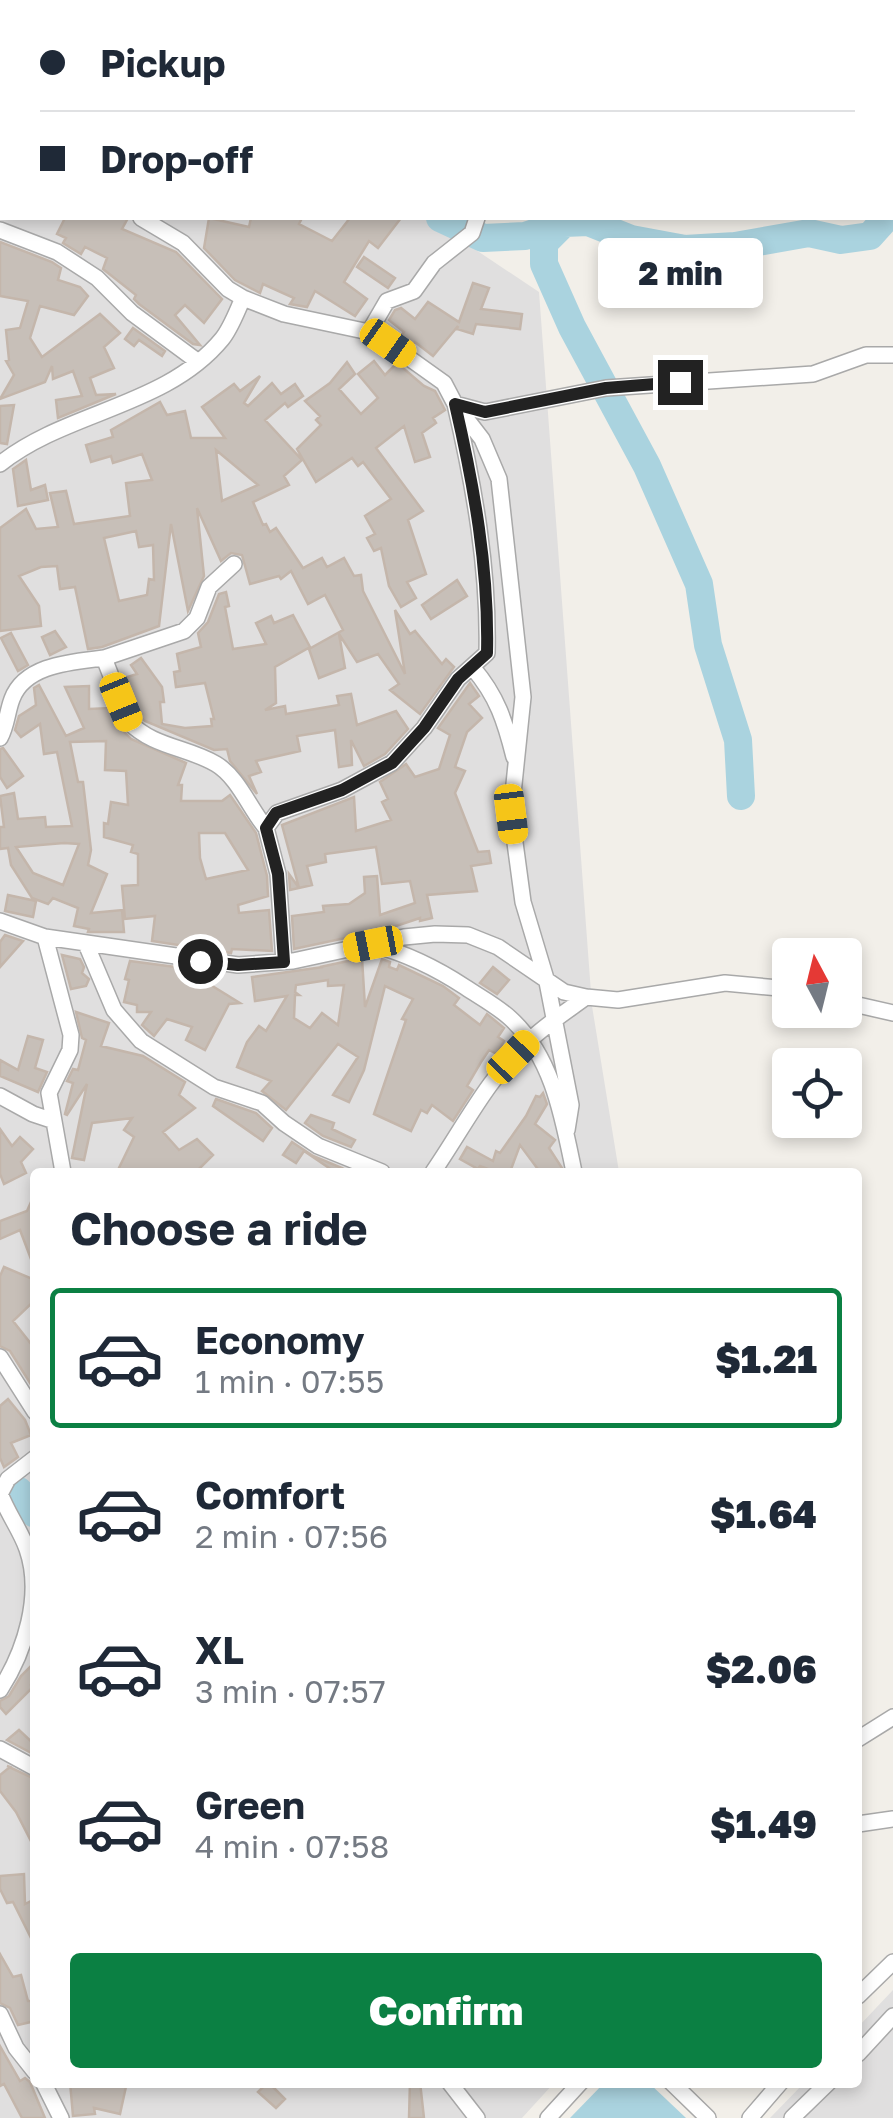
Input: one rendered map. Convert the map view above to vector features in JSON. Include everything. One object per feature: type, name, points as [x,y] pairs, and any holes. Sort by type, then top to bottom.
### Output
[{"type":"street","points":[[144,220],[183,242],[228,289],[243,298],[284,314],[369,332],[444,383],[482,439],[499,478],[523,697],[511,814],[523,902],[547,982],[572,1105],[567,1130]]},
{"type":"street","points":[[369,332],[387,300],[414,291],[434,263],[472,233],[475,220]]},
{"type":"street","points":[[0,230],[57,252],[97,278],[132,313],[198,362]]},
{"type":"street","points":[[0,464],[37,438],[179,376],[222,338],[243,298]]},
{"type":"street","points":[[455,404],[485,412],[606,388],[812,374],[866,355],[893,355]]},
{"type":"street","points":[[266,828],[276,813],[342,790],[392,763],[424,728],[458,679],[487,653],[488,610],[480,528],[455,404]]},
{"type":"street","points":[[0,738],[19,684],[34,672],[104,658],[184,632],[197,618],[209,587],[234,564]]},
{"type":"street","points":[[104,658],[129,722],[158,744],[214,763],[225,771],[266,828],[278,874],[284,962]]},
{"type":"street","points":[[473,668],[503,711],[514,760]]},
{"type":"street","points":[[0,921],[45,937],[238,965],[284,962],[435,934],[468,935],[498,947],[564,992],[586,997],[618,1000],[725,983],[772,987]]},
{"type":"street","points":[[45,937],[71,1035],[70,1050],[49,1093],[62,1168]]},
{"type":"street","points":[[86,944],[114,1010],[142,1040],[214,1087],[262,1102],[318,1146],[372,1168]]},
{"type":"street","points":[[373,944],[415,958],[509,1016],[539,1055],[567,1130],[573,1168]]},
{"type":"street","points":[[436,1168],[469,1114],[530,1040],[586,997]]},
{"type":"street","points":[[862,1006],[893,1013]]},
{"type":"street","points":[[0,1096],[54,1121]]},
{"type":"street","points":[[0,1357],[30,1404]]},
{"type":"street","points":[[30,1462],[8,1479],[0,1494],[30,1561]]},
{"type":"street","points":[[0,1690],[18,1663],[30,1605]]},
{"type":"street","points":[[862,1737],[893,1718]]},
{"type":"street","points":[[0,1749],[30,1765]]},
{"type":"street","points":[[862,1823],[893,1819]]},
{"type":"street","points":[[862,1985],[893,1962]]},
{"type":"street","points":[[0,2014],[8,2052],[30,2068]]},
{"type":"street","points":[[862,2050],[893,2016]]},
{"type":"street","points":[[46,2088],[61,2118]]},
{"type":"street","points":[[454,2088],[477,2118]]},
{"type":"street","points":[[548,2118],[576,2088]]},
{"type":"street","points":[[677,2088],[708,2118]]},
{"type":"street","points":[[750,2118],[777,2088]]},
{"type":"street","points":[[792,2118],[824,2088]]},
{"type":"shaded area","points":[[0,220],[431,220],[539,292],[592,1006],[618,1168],[30,1168],[30,2088],[549,2088],[522,2118],[0,2118]]},
{"type":"shaded area","points":[[893,1990],[893,2118],[770,2118],[799,2088],[862,2088],[862,2023]]},
{"type":"water","points":[[599,2088],[654,2088],[686,2118],[570,2118]]},
{"type":"building","points":[[64,220],[127,220],[122,229],[176,252],[222,299],[204,323],[185,305],[175,315],[200,345],[193,344],[139,304],[134,299],[136,295],[103,269],[107,258],[85,247],[81,254],[63,243],[66,238],[57,234]]},
{"type":"building","points":[[209,220],[249,227],[251,220],[301,220],[299,224],[332,241],[348,220],[399,220],[378,248],[369,241],[344,282],[367,299],[355,316],[315,291],[307,307],[290,304],[294,298],[263,284],[260,293],[235,280],[204,248]]},
{"type":"building","points":[[0,242],[52,262],[61,268],[58,280],[80,287],[88,296],[74,315],[40,306],[30,338],[42,357],[100,314],[120,333],[104,347],[114,368],[90,378],[96,395],[116,394],[58,418],[56,400],[82,396],[73,371],[53,379],[52,366],[45,382],[0,399],[14,375],[6,361],[6,330],[20,328],[28,301],[0,296]]},
{"type":"building","points":[[364,257],[395,278],[388,288],[357,267]]},
{"type":"building","points":[[473,283],[489,288],[481,309],[522,314],[520,329],[476,324],[473,334],[457,329],[458,326],[433,356],[415,342],[411,346],[400,337],[404,332],[389,320],[401,308],[415,319],[428,302],[459,322]]},
{"type":"building","points":[[133,328],[165,351],[162,356],[139,340],[134,346],[125,339]]},
{"type":"building","points":[[374,361],[385,375],[397,363],[435,391],[445,410],[422,433],[430,457],[415,462],[404,426],[376,448],[423,511],[408,520],[426,574],[407,582],[416,598],[401,607],[389,586],[381,548],[374,551],[367,538],[375,534],[365,516],[391,499],[363,462],[358,466],[352,458],[316,482],[297,449],[321,425],[316,420],[320,416],[305,401],[330,383],[347,362],[355,374],[339,389],[361,414],[378,398],[358,374]]},
{"type":"building","points":[[260,376],[244,403],[248,406],[272,383],[281,394],[295,384],[303,396],[288,407],[285,403],[265,420],[302,460],[284,476],[289,485],[253,502],[263,525],[270,532],[276,528],[303,568],[322,558],[327,567],[344,558],[354,576],[361,575],[363,591],[405,674],[395,610],[410,634],[415,631],[442,664],[446,659],[454,667],[420,714],[390,690],[399,684],[378,654],[357,662],[339,634],[345,668],[319,678],[309,649],[343,630],[325,595],[308,604],[291,571],[281,579],[279,576],[250,584],[242,555],[231,553],[221,561],[197,508],[204,576],[188,611],[171,524],[159,626],[88,649],[75,587],[60,589],[57,566],[41,567],[19,576],[39,606],[41,626],[0,631],[0,528],[26,509],[36,529],[58,527],[50,493],[66,491],[74,524],[130,516],[126,483],[152,480],[142,454],[113,463],[111,456],[91,462],[86,445],[113,437],[111,430],[160,402],[167,415],[185,411],[191,438],[225,438],[202,407],[234,384],[240,391]],"holes":[[[216,450],[258,485],[222,501]],[[136,531],[139,547],[153,545],[154,580],[149,579],[147,595],[119,601],[104,538]]]},
{"type":"building","points":[[14,405],[7,444],[0,443],[0,406]]},
{"type":"building","points":[[26,460],[31,490],[45,485],[48,500],[18,506],[13,469]]},
{"type":"building","points":[[457,580],[467,596],[431,619],[422,605]]},
{"type":"building","points":[[226,592],[233,649],[266,644],[256,623],[271,616],[274,623],[293,615],[310,647],[275,667],[276,703],[265,710],[285,706],[286,714],[339,705],[337,696],[351,694],[357,725],[396,711],[408,729],[385,754],[364,766],[351,740],[352,765],[339,767],[335,730],[297,736],[300,751],[256,761],[261,772],[249,776],[257,794],[230,761],[227,749],[214,750],[145,721],[138,715],[124,678],[137,674],[131,665],[141,658],[162,687],[162,724],[185,728],[212,726],[214,719],[205,683],[176,687],[174,672],[180,671],[177,654],[201,647],[198,633],[208,622],[219,594]]},
{"type":"building","points":[[55,631],[66,647],[50,655],[42,637]]},
{"type":"building","points":[[11,633],[28,665],[18,671],[1,638]]},
{"type":"building","points":[[470,683],[479,696],[469,704],[482,718],[467,732],[455,767],[465,771],[455,793],[478,852],[489,851],[491,863],[471,866],[477,891],[427,895],[432,918],[294,949],[292,916],[324,912],[323,906],[349,904],[365,893],[364,877],[377,876],[380,915],[415,903],[410,881],[382,884],[376,847],[325,854],[326,862],[307,866],[312,885],[299,888],[282,825],[354,797],[356,831],[391,820],[382,802],[388,799],[380,782],[406,764],[415,777],[439,769],[450,735],[438,728]]},
{"type":"building","points":[[39,685],[66,736],[84,728],[65,687],[89,686],[89,709],[111,708],[119,727],[131,739],[186,763],[178,785],[182,785],[181,801],[222,801],[230,795],[256,833],[267,876],[268,896],[238,905],[239,913],[269,910],[272,951],[232,949],[231,953],[152,941],[155,916],[125,919],[122,886],[138,885],[138,854],[131,852],[133,845],[104,837],[111,802],[128,805],[126,771],[105,770],[106,741],[70,742],[78,782],[83,782],[91,850],[88,865],[107,874],[91,913],[122,910],[124,932],[88,932],[89,929],[74,926],[78,908],[53,898],[48,904],[32,898],[11,865],[8,848],[0,849],[0,827],[4,827],[0,796],[14,793],[18,819],[45,817],[46,827],[72,826],[57,752],[44,754],[40,724],[21,737],[15,730],[19,716],[36,705],[34,688]],"holes":[[[199,833],[225,833],[248,870],[206,879]],[[79,844],[63,885],[33,873],[16,847]]]},
{"type":"building","points":[[3,748],[23,776],[7,788],[0,777]]},
{"type":"building","points":[[289,874],[299,888],[290,890]]},
{"type":"building","points":[[8,895],[36,901],[33,917],[5,911]]},
{"type":"building","points":[[5,935],[23,941],[0,967],[0,942]]},
{"type":"building","points":[[62,955],[80,959],[82,973],[89,979],[86,986],[71,989]]},
{"type":"building","points":[[362,958],[365,1007],[382,959],[390,962],[389,967],[397,970],[399,965],[443,986],[459,998],[454,1005],[480,1025],[487,1014],[504,1028],[498,1037],[504,1041],[497,1054],[489,1050],[481,1062],[467,1086],[473,1090],[453,1121],[432,1105],[427,1113],[421,1110],[411,1131],[374,1114],[406,1020],[402,1019],[413,999],[385,986],[364,1070],[349,1102],[333,1095],[358,1057],[338,1044],[286,1110],[262,1091],[271,1081],[237,1067],[247,1042],[259,1026],[266,1031],[287,996],[255,1001],[252,977]],"holes":[[[328,980],[328,986],[344,985],[338,1025],[322,1013],[310,1028],[294,1018],[295,995],[299,995],[296,985]]]},
{"type":"building","points":[[130,961],[183,968],[240,1003],[229,1004],[205,1050],[186,1040],[192,1027],[167,1019],[154,1036],[142,1025],[151,1012],[137,1012],[137,1005],[124,1002]]},
{"type":"building","points":[[493,967],[509,980],[497,994],[480,983]]},
{"type":"building","points":[[76,1012],[109,1023],[101,1046],[143,1056],[185,1082],[179,1095],[195,1108],[163,1132],[179,1150],[197,1139],[213,1155],[200,1168],[119,1168],[134,1137],[124,1130],[132,1118],[92,1123],[84,1160],[72,1158],[87,1084],[67,1115],[73,1083],[67,1081],[73,1069],[78,1070],[86,1040],[82,1038]]},
{"type":"building","points":[[28,1036],[43,1040],[35,1068],[47,1072],[38,1092],[0,1076],[0,1060],[18,1070]]},
{"type":"building","points":[[543,1093],[547,1104],[535,1124],[555,1140],[549,1148],[562,1168],[537,1168],[520,1145],[511,1168],[476,1168],[460,1159],[467,1147],[493,1161],[496,1151],[500,1153],[536,1096]]},
{"type":"building","points":[[216,1099],[256,1113],[272,1128],[263,1141],[213,1106]]},
{"type":"building","points":[[311,1115],[334,1123],[332,1129],[355,1140],[351,1147],[323,1136],[305,1123]]},
{"type":"building","points":[[0,1129],[12,1146],[20,1137],[33,1149],[21,1162],[26,1173],[4,1184],[0,1174]]},
{"type":"building","points":[[292,1142],[342,1168],[329,1168],[304,1151],[296,1163],[283,1155]]},
{"type":"building","points":[[30,1204],[30,1256],[20,1230],[0,1239],[0,1221],[27,1211]]},
{"type":"building","points":[[4,1267],[30,1278],[30,1305],[13,1321],[30,1343],[30,1383],[10,1351],[0,1346],[0,1276]]},
{"type":"building","points":[[8,1399],[30,1432],[11,1443],[18,1457],[4,1467],[0,1458],[0,1406]]},
{"type":"building","points":[[30,1667],[30,1690],[6,1714],[0,1701],[9,1696]]},
{"type":"building","points":[[19,1730],[30,1740],[30,1752],[7,1740]]},
{"type":"building","points":[[10,1767],[30,1777],[30,1839],[0,1791],[0,1775]]},
{"type":"building","points":[[24,1874],[25,1904],[30,1902],[30,1936],[13,1902],[7,1903],[0,1889],[0,1876]]},
{"type":"building","points":[[0,1954],[13,1977],[21,1975],[30,2001],[30,2022],[18,2025],[10,2008],[0,2003]]},
{"type":"building","points":[[0,2046],[20,2081],[25,2078],[30,2082],[45,2118],[22,2118],[4,2084],[0,2086]]},
{"type":"building","points":[[71,2088],[126,2088],[120,2114],[94,2108],[95,2114],[73,2116]]},
{"type":"building","points":[[274,2088],[285,2099],[276,2108],[258,2092]]},
{"type":"building","points":[[410,2088],[421,2088],[424,2118],[409,2118]]},
{"type":"waterway","points":[[444,220],[483,238],[525,236],[564,223],[588,222],[631,239],[685,249],[735,246],[809,233],[841,240],[870,236],[884,220]]},
{"type":"waterway","points":[[564,223],[544,243],[544,264],[572,327],[647,466],[699,584],[708,645],[738,740],[741,796]]},
{"type":"waterway","points":[[19,1491],[30,1507]]},
{"type":"route","points":[[200,961],[238,965],[284,962],[278,874],[266,828],[270,820],[276,813],[342,790],[392,763],[424,728],[458,679],[487,653],[488,610],[480,528],[455,404],[485,412],[606,388],[680,382]]}]
